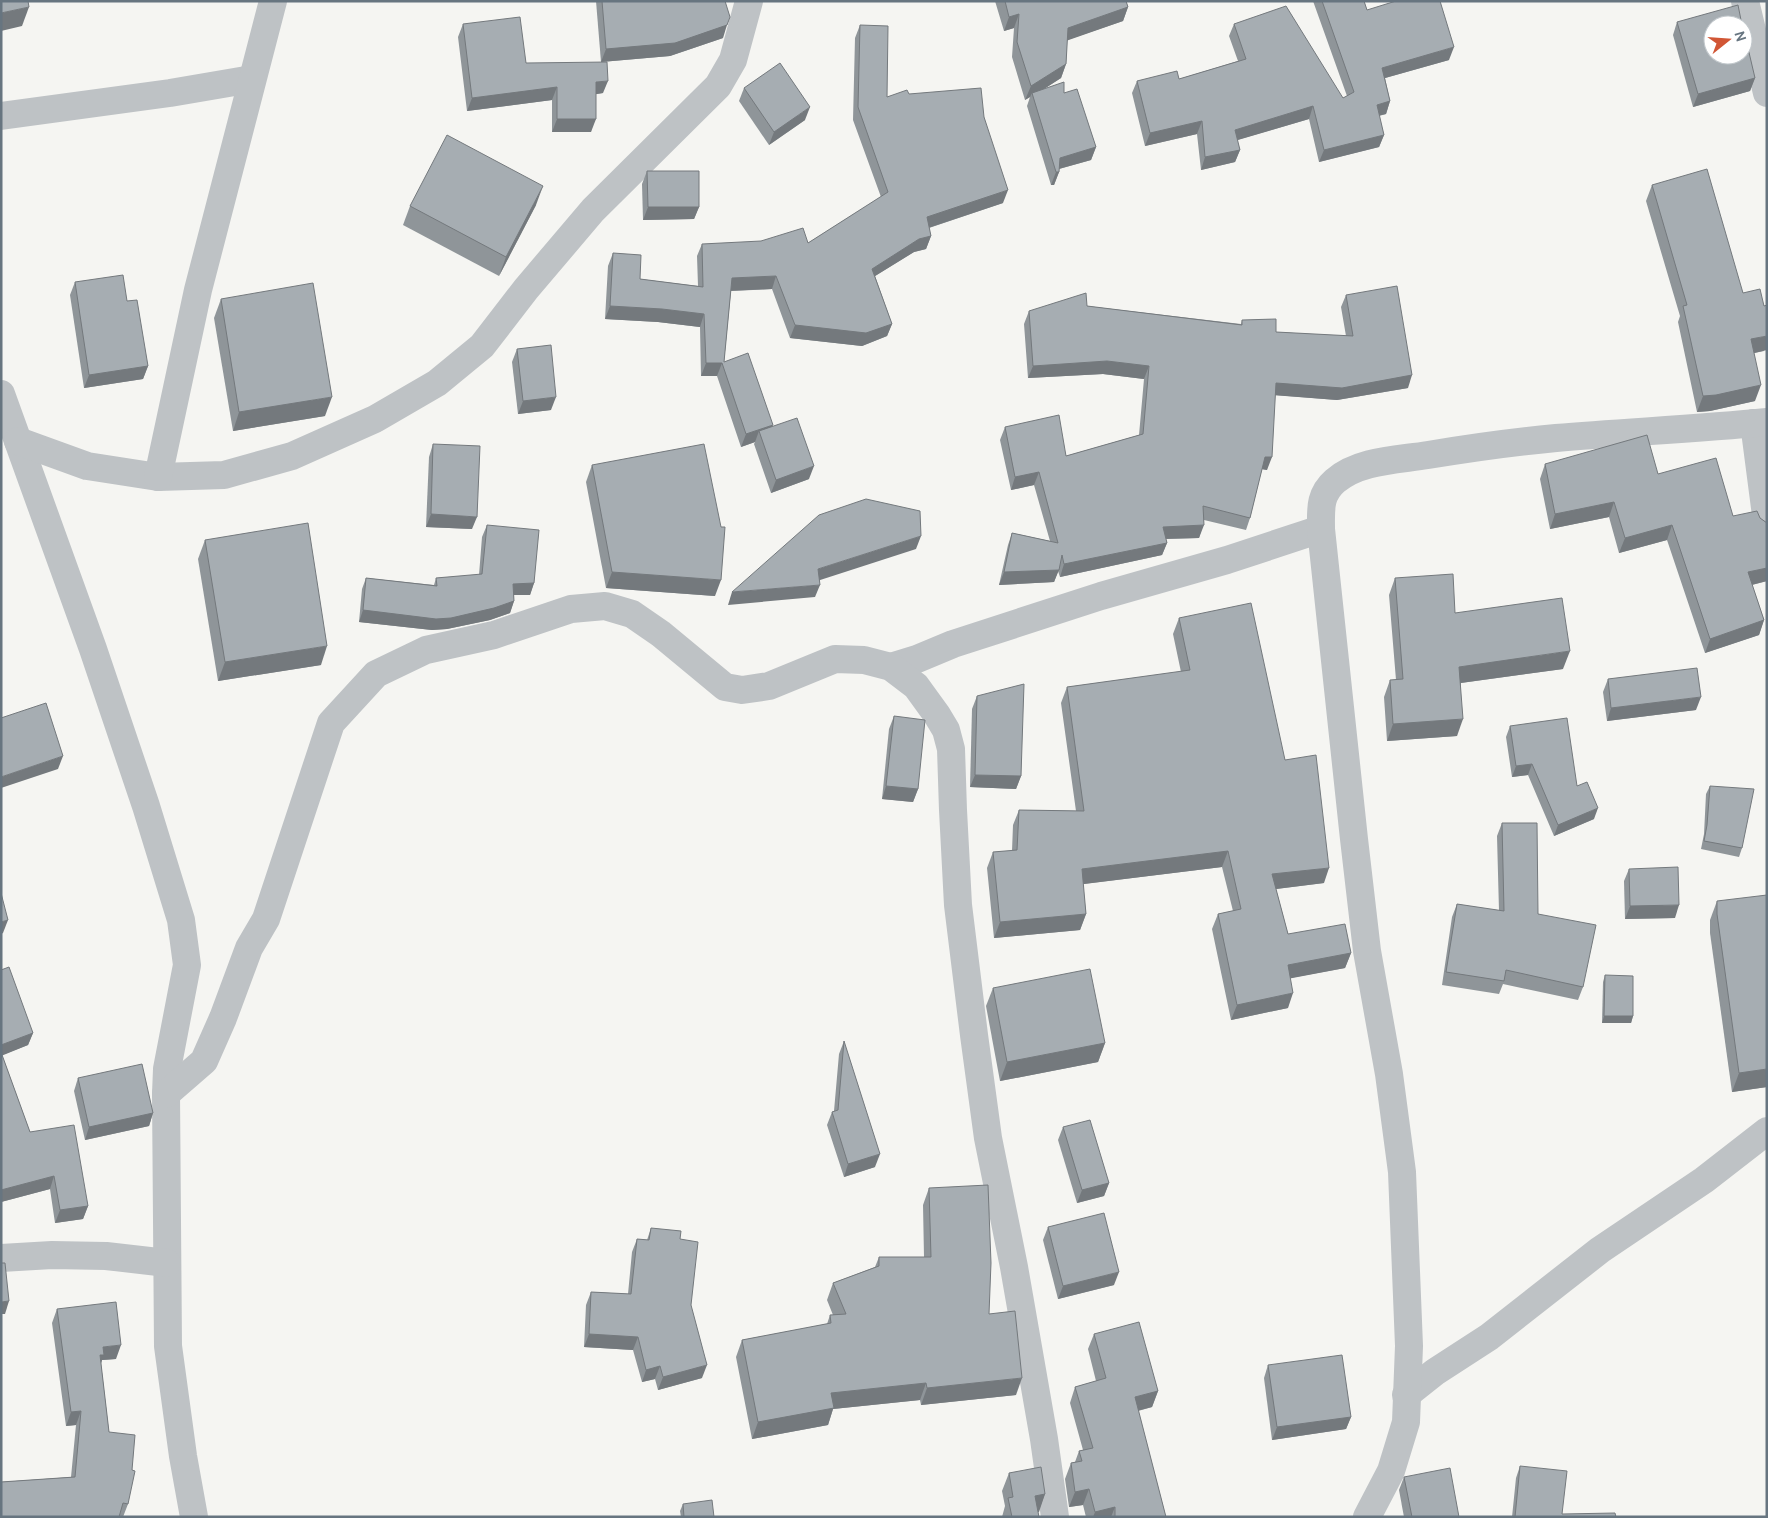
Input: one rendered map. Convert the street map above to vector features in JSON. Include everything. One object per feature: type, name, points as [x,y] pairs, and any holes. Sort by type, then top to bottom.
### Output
[{"type":"street","points":[[158,477],[198,290],[273,1]]},
{"type":"street","points":[[18,441],[87,466],[158,477],[224,475],[292,456],[375,419],[437,383],[482,346],[526,289],[593,210],[718,86],[733,60],[750,1]]},
{"type":"street","points":[[1746,1],[1767,93]]},
{"type":"street","points":[[1,116],[170,93],[252,79]]},
{"type":"street","points":[[1,394],[93,648],[146,806],[181,920],[187,965],[167,1069],[166,1094],[168,1346],[183,1456],[194,1517]]},
{"type":"street","points":[[1366,1517],[1391,1471],[1406,1422],[1409,1346],[1402,1172],[1389,1074],[1367,951],[1321,529],[1320,506],[1322,498],[1327,488],[1337,479],[1359,468],[1381,462],[1554,438],[1760,422],[1767,523]]},
{"type":"street","points":[[891,667],[917,659],[953,644],[1101,596],[1228,560],[1321,529]]},
{"type":"street","points":[[166,1094],[204,1061],[223,1018],[249,948],[266,919],[312,776],[331,724],[376,674],[426,650],[494,635],[572,609],[605,606],[632,614],[661,634],[696,665],[725,686],[742,690],[769,686],[834,659],[864,660],[891,667],[916,686],[946,730],[951,749],[958,905],[988,1138],[1044,1439],[1055,1517]]},
{"type":"street","points":[[1406,1394],[1435,1372],[1489,1337],[1600,1250],[1704,1180],[1767,1131]]},
{"type":"street","points":[[1,1258],[52,1255],[106,1256],[167,1263]]},
{"type":"building","points":[[1,1],[28,1],[29,7],[1,13]]},
{"type":"building","points":[[602,1],[725,1],[730,17],[727,25],[675,43],[606,49]]},
{"type":"building","points":[[1005,1],[1126,1],[1128,7],[1068,28],[1066,64],[1031,86],[1017,42],[1019,14],[1009,17]]},
{"type":"building","points":[[1322,1],[1364,1],[1367,10],[1396,1],[1440,1],[1454,47],[1382,68],[1390,101],[1377,105],[1384,135],[1324,150],[1313,106],[1235,130],[1240,150],[1205,157],[1202,121],[1150,133],[1137,81],[1177,71],[1179,79],[1246,59],[1234,24],[1286,6],[1343,98],[1354,92]]},
{"type":"building","points":[[1738,5],[1740,15],[1703,15],[1703,65],[1752,65],[1755,78],[1698,94],[1677,22]]},
{"type":"building","points":[[520,17],[526,63],[607,62],[608,81],[596,82],[596,119],[557,119],[557,87],[472,98],[463,24]]},
{"type":"building","points":[[860,25],[888,26],[887,97],[907,90],[909,94],[981,88],[984,117],[1008,190],[927,217],[931,236],[919,239],[872,269],[892,324],[866,333],[795,325],[776,276],[732,278],[724,362],[748,353],[773,425],[746,434],[722,363],[706,363],[704,314],[610,306],[613,253],[641,255],[640,279],[703,287],[702,244],[761,241],[803,228],[808,243],[888,192],[858,107]]},
{"type":"building","points":[[780,63],[810,107],[774,132],[744,88]]},
{"type":"building","points":[[1064,82],[1064,93],[1077,89],[1096,147],[1060,158],[1059,172],[1056,172],[1032,93]]},
{"type":"building","points":[[447,135],[543,186],[506,257],[410,206]]},
{"type":"building","points":[[1707,169],[1743,293],[1760,289],[1764,306],[1767,305],[1767,336],[1751,339],[1761,385],[1703,396],[1683,306],[1687,305],[1652,185]]},
{"type":"building","points":[[647,171],[699,171],[699,207],[648,207]]},
{"type":"building","points":[[123,275],[127,301],[137,300],[148,366],[89,375],[75,282]]},
{"type":"building","points":[[313,283],[332,397],[239,412],[221,299]]},
{"type":"building","points":[[1397,286],[1412,375],[1342,388],[1276,383],[1272,457],[1265,457],[1250,518],[1203,506],[1204,525],[1163,527],[1167,543],[1064,564],[1062,555],[1059,570],[1004,572],[1012,533],[1058,543],[1039,472],[1015,477],[1005,427],[1059,415],[1066,456],[1143,434],[1149,366],[1107,361],[1033,366],[1029,311],[1086,293],[1087,306],[1242,325],[1242,320],[1276,319],[1276,332],[1353,336],[1346,295]]},
{"type":"building","points":[[551,345],[556,397],[523,401],[517,349]]},
{"type":"building","points":[[797,418],[814,466],[776,480],[759,431]]},
{"type":"building","points":[[1647,435],[1658,474],[1716,458],[1733,516],[1757,511],[1760,518],[1767,523],[1767,568],[1748,572],[1764,620],[1710,639],[1672,525],[1625,538],[1614,502],[1555,514],[1545,464]]},
{"type":"building","points":[[433,444],[480,446],[477,517],[431,514]]},
{"type":"building","points":[[704,444],[721,527],[725,527],[721,580],[612,572],[592,465]]},
{"type":"building","points":[[866,499],[920,511],[921,536],[818,569],[820,585],[732,592],[819,515]]},
{"type":"building","points":[[308,523],[327,646],[225,662],[205,540]]},
{"type":"building","points":[[487,525],[539,530],[534,583],[513,584],[514,601],[494,608],[451,618],[436,619],[363,610],[366,578],[437,586],[436,578],[482,574]]},
{"type":"building","points":[[1453,574],[1455,613],[1562,598],[1570,651],[1459,667],[1463,719],[1393,724],[1390,680],[1403,679],[1395,578]]},
{"type":"building","points":[[1251,603],[1285,760],[1316,755],[1329,868],[1272,874],[1288,934],[1345,924],[1351,953],[1288,965],[1293,993],[1237,1005],[1218,914],[1241,909],[1228,851],[1082,869],[1086,914],[1000,922],[993,852],[1017,850],[1019,810],[1084,811],[1067,687],[1190,670],[1179,618]]},
{"type":"building","points":[[1697,668],[1701,697],[1611,708],[1608,679]]},
{"type":"building","points":[[1024,684],[1021,776],[975,775],[977,696]]},
{"type":"building","points":[[46,703],[63,756],[1,777],[1,718]]},
{"type":"building","points":[[894,716],[925,720],[918,789],[886,786]]},
{"type":"building","points":[[1567,718],[1577,786],[1587,782],[1598,808],[1558,825],[1532,764],[1516,766],[1510,726]]},
{"type":"building","points":[[1710,786],[1754,789],[1742,848],[1704,841]]},
{"type":"building","points":[[1502,823],[1537,823],[1538,914],[1596,925],[1583,987],[1506,970],[1504,981],[1446,972],[1457,904],[1504,911]]},
{"type":"building","points":[[1678,867],[1679,905],[1630,906],[1629,869]]},
{"type":"building","points":[[1,893],[8,920],[1,922]]},
{"type":"building","points":[[1767,895],[1767,1069],[1739,1073],[1717,914],[1717,901]]},
{"type":"building","points":[[9,967],[33,1033],[1,1045],[1,970]]},
{"type":"building","points":[[1090,969],[1105,1043],[1007,1062],[993,988]]},
{"type":"building","points":[[1605,975],[1633,976],[1633,1016],[1604,1016]]},
{"type":"building","points":[[844,1041],[880,1154],[848,1164],[832,1112],[838,1110]]},
{"type":"building","points":[[1,1052],[30,1132],[74,1125],[88,1206],[60,1210],[54,1176],[1,1190]]},
{"type":"building","points":[[142,1064],[153,1113],[89,1127],[78,1078]]},
{"type":"building","points":[[1090,1120],[1109,1183],[1082,1190],[1063,1127]]},
{"type":"building","points":[[988,1185],[991,1263],[989,1314],[1015,1311],[1022,1378],[927,1388],[926,1383],[831,1393],[834,1408],[758,1422],[742,1340],[831,1323],[830,1315],[846,1314],[833,1283],[879,1266],[879,1257],[931,1257],[929,1188]]},
{"type":"building","points":[[1104,1213],[1119,1272],[1063,1286],[1048,1227]]},
{"type":"building","points":[[651,1228],[681,1231],[680,1239],[698,1242],[691,1305],[707,1365],[663,1377],[660,1366],[646,1370],[638,1337],[589,1334],[591,1292],[631,1294],[637,1239],[649,1240]]},
{"type":"building","points":[[1,1263],[5,1263],[9,1301],[1,1302]]},
{"type":"building","points":[[116,1302],[121,1345],[103,1347],[104,1355],[100,1355],[109,1432],[135,1435],[132,1470],[135,1471],[128,1504],[123,1503],[119,1517],[1,1517],[1,1482],[75,1477],[81,1411],[71,1412],[57,1309]]},
{"type":"building","points":[[1139,1322],[1158,1391],[1135,1397],[1166,1517],[1115,1517],[1115,1507],[1095,1512],[1089,1489],[1075,1492],[1071,1463],[1082,1461],[1079,1451],[1093,1448],[1075,1387],[1106,1378],[1094,1334]]},
{"type":"building","points":[[1342,1355],[1351,1417],[1277,1427],[1268,1365]]},
{"type":"building","points":[[1520,1466],[1567,1471],[1562,1514],[1615,1513],[1616,1517],[1515,1517]]},
{"type":"building","points":[[1041,1467],[1045,1494],[1035,1496],[1039,1517],[1012,1517],[1008,1498],[1013,1497],[1009,1473]]},
{"type":"building","points":[[1450,1468],[1459,1517],[1412,1517],[1404,1477]]},
{"type":"building","points":[[712,1500],[714,1517],[684,1517],[683,1504]]}]
